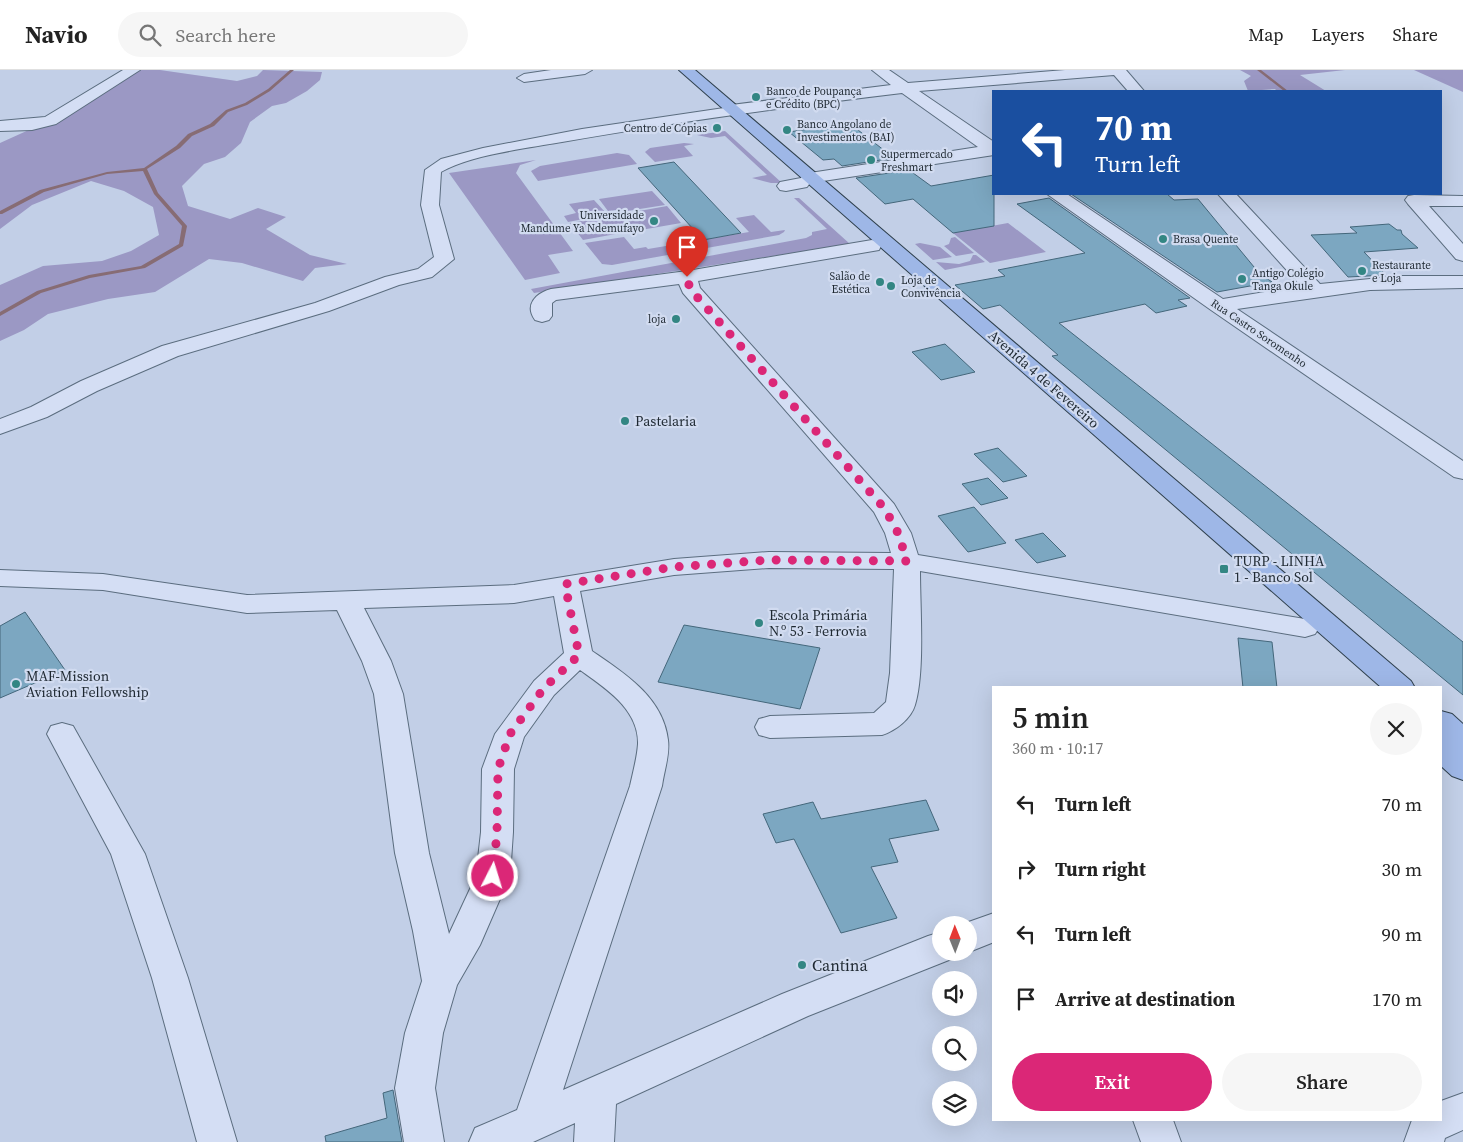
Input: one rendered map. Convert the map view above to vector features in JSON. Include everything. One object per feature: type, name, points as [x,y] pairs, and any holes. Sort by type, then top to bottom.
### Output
[{"type":"main road","name":"Avenida 4 de Fevereiro","points":[[674,70],[726,111]]},
{"type":"main road","name":"Avenida 4 de Fevereiro","points":[[686,70],[799,183],[1370,686]]},
{"type":"main road","name":"Avenida 4 de Fevereiro","points":[[799,183],[1399,686]]},
{"type":"main road","points":[[1442,725],[1453,757]]},
{"type":"street","points":[[0,126],[32,126],[50,121],[133,70]]},
{"type":"street","points":[[524,78],[585,70]]},
{"type":"street","points":[[879,70],[992,149]]},
{"type":"street","points":[[0,427],[40,412],[89,386],[170,351],[322,307],[392,281],[425,274],[444,259],[430,205],[433,170],[439,166],[477,154],[726,111],[903,88],[1118,70],[1135,90]]},
{"type":"street","points":[[799,183],[992,150]]},
{"type":"street","name":"Rua Castro Soromenho","points":[[1057,195],[1463,472]]},
{"type":"street","points":[[1228,195],[1314,289]]},
{"type":"street","points":[[1463,201],[1414,200],[1463,254]]},
{"type":"street","points":[[542,316],[542,300],[550,295],[687,277],[872,246]]},
{"type":"street","points":[[687,277],[690,289],[885,509],[898,533],[907,561],[905,673],[900,706],[882,724],[770,727]]},
{"type":"street","points":[[1218,306],[1314,289],[1362,283],[1463,282]]},
{"type":"street","points":[[3,580],[103,582],[246,604],[514,594],[674,567],[760,561],[907,561],[1305,628]]},
{"type":"street","points":[[532,1123],[646,786],[653,740],[644,713],[632,696],[579,655],[565,584]]},
{"type":"street","points":[[346,600],[380,669],[393,713],[392,727],[412,853],[431,931],[440,982]]},
{"type":"street","points":[[424,1142],[415,1088],[424,1033],[440,982],[462,945],[493,876],[497,832],[498,769],[510,734],[544,688],[579,655]]},
{"type":"street","points":[[62,734],[128,854],[170,978],[217,1142]]},
{"type":"street","points":[[978,933],[992,928]]},
{"type":"street","points":[[489,1142],[795,1005],[932,951]]},
{"type":"street","points":[[594,1142],[597,1094]]},
{"type":"street","points":[[1442,1120],[1463,1111]]},
{"type":"street","points":[[1153,1121],[1161,1142]]},
{"type":"street","points":[[1424,1142],[1429,1126],[1440,1121]]},
{"type":"shaded area","points":[[136,70],[160,70],[237,81],[257,76],[263,70],[322,72],[320,80],[307,91],[286,103],[272,106],[250,122],[241,143],[225,157],[204,164],[182,186],[188,206],[230,219],[258,208],[286,217],[266,229],[310,255],[347,264],[315,268],[303,281],[242,263],[209,259],[155,292],[108,299],[48,314],[24,330],[0,341],[0,285],[43,266],[102,261],[131,251],[159,235],[153,207],[124,191],[91,181],[32,205],[0,229],[0,143],[42,124]]},
{"type":"shaded area","points":[[1240,70],[1345,70],[1300,75],[1324,90],[1248,90],[1244,81],[1251,76]]},
{"type":"shaded area","points":[[1414,70],[1463,70],[1463,92]]},
{"type":"shaded area","points":[[725,131],[782,183],[771,183],[752,178],[767,175],[725,136],[711,138],[697,135]]},
{"type":"shaded area","points":[[684,143],[694,144],[684,146],[693,156],[655,162],[645,152],[650,148]]},
{"type":"shaded area","points":[[617,153],[629,155],[637,164],[538,181],[531,171],[540,166]]},
{"type":"shaded area","points":[[536,160],[520,165],[516,173],[573,251],[548,255],[560,273],[525,280],[449,173]]},
{"type":"shaded area","points":[[652,191],[665,205],[627,211],[625,209],[608,211],[599,199]]},
{"type":"shaded area","points":[[794,198],[799,198],[850,244],[534,293],[531,289],[806,238],[812,235],[812,232],[827,229]]},
{"type":"shaded area","points":[[594,200],[605,212],[602,213],[604,215],[568,222],[564,216],[576,213],[569,204]]},
{"type":"shaded area","points":[[667,206],[681,223],[635,231],[625,218],[631,216],[628,213]]},
{"type":"shaded area","points":[[754,215],[771,232],[785,230],[784,232],[779,235],[612,265],[602,264],[585,243],[624,237],[634,249],[646,247],[648,249],[749,232],[736,218]]},
{"type":"shaded area","points":[[606,217],[608,220],[621,218],[632,231],[583,240],[570,223]]},
{"type":"shaded area","points":[[1008,223],[1046,252],[990,263],[953,233]]},
{"type":"shaded area","points":[[955,237],[974,253],[956,256],[944,246],[949,244],[951,238]]},
{"type":"shaded area","points":[[920,243],[940,247],[952,257],[933,260],[915,244]]},
{"type":"shaded area","points":[[973,255],[976,255],[985,262],[945,270],[936,262],[959,264],[970,261]]},
{"type":"building","points":[[849,123],[894,158],[842,166],[834,159],[823,160],[789,132]]},
{"type":"building","points":[[674,162],[741,233],[703,240],[638,168]]},
{"type":"building","points":[[909,170],[931,186],[992,175],[994,226],[953,233],[913,199],[885,204],[856,178]]},
{"type":"building","points":[[1072,195],[1168,195],[1174,200],[1198,199],[1259,273],[1272,282],[1217,292]]},
{"type":"building","points":[[1049,198],[1190,298],[1178,300],[1187,306],[1156,313],[1145,304],[1059,323],[1463,642],[1463,695],[1052,356],[1058,355],[1000,305],[983,309],[955,285],[1005,276],[998,270],[1085,253],[1017,204]]},
{"type":"building","points":[[1389,224],[1397,230],[1401,230],[1402,234],[1418,248],[1364,252],[1386,275],[1348,277],[1311,235],[1357,233],[1350,227]]},
{"type":"building","points":[[945,344],[975,372],[941,380],[912,352]]},
{"type":"building","points":[[998,448],[1027,476],[1003,482],[974,454]]},
{"type":"building","points":[[988,478],[1008,498],[981,505],[962,484]]},
{"type":"building","points":[[974,507],[1006,543],[968,552],[938,516]]},
{"type":"building","points":[[1043,533],[1066,556],[1037,563],[1015,540]]},
{"type":"building","points":[[25,612],[65,670],[0,698],[0,626]]},
{"type":"building","points":[[684,625],[820,648],[800,709],[658,682]]},
{"type":"building","points":[[1238,638],[1272,642],[1277,686],[1243,686]]},
{"type":"building","points":[[926,800],[939,830],[889,839],[898,862],[871,867],[897,918],[841,933],[794,839],[776,843],[763,814],[813,802],[821,819]]},
{"type":"building","points":[[393,1090],[402,1142],[326,1142],[325,1136],[387,1118],[383,1093]]},
{"type":"waterway","points":[[145,169],[178,147],[190,135],[212,125],[227,111],[246,104],[269,90],[292,70]]},
{"type":"waterway","points":[[1259,70],[1285,90]]},
{"type":"waterway","points":[[0,213],[42,191],[107,173],[145,169]]},
{"type":"waterway","points":[[0,314],[39,292],[89,277],[143,267],[181,245],[185,226],[156,193],[145,169]]},
{"type":"place","name":"Banco de Poupança e Crédito (BPC)","points":[[756,97]]},
{"type":"place","name":"Centro de Cópias","points":[[717,128]]},
{"type":"place","name":"Banco Angolano de Investimentos (BAI)","points":[[787,130]]},
{"type":"place","name":"Supermercado Freshmart","points":[[871,160]]},
{"type":"place","name":"Universidade Mandume Ya Ndemufayo","points":[[654,221]]},
{"type":"place","name":"Brasa Quente","points":[[1163,239]]},
{"type":"place","name":"Restaurante e Loja","points":[[1362,271]]},
{"type":"place","name":"Antigo Colégio Tanga Okule","points":[[1242,279]]},
{"type":"place","name":"Salão de Estética","points":[[880,282]]},
{"type":"place","name":"Loja de Convivência","points":[[891,286]]},
{"type":"place","name":"loja","points":[[676,319]]},
{"type":"place","name":"Pastelaria","points":[[625,421]]},
{"type":"place","name":"TURP - LINHA 1 - Banco Sol","points":[[1224,569]]},
{"type":"place","name":"Escola Primária N.º 53 - Ferrovia","points":[[759,623]]},
{"type":"place","name":"MAF-Mission Aviation Fellowship","points":[[16,684]]},
{"type":"place","name":"Cantina","points":[[802,965]]},
{"type":"route","points":[[493,876],[497,832],[498,769],[510,734],[544,688],[579,655],[565,584],[674,567],[769,560],[907,561],[898,533],[885,509],[690,289],[687,277]]}]
